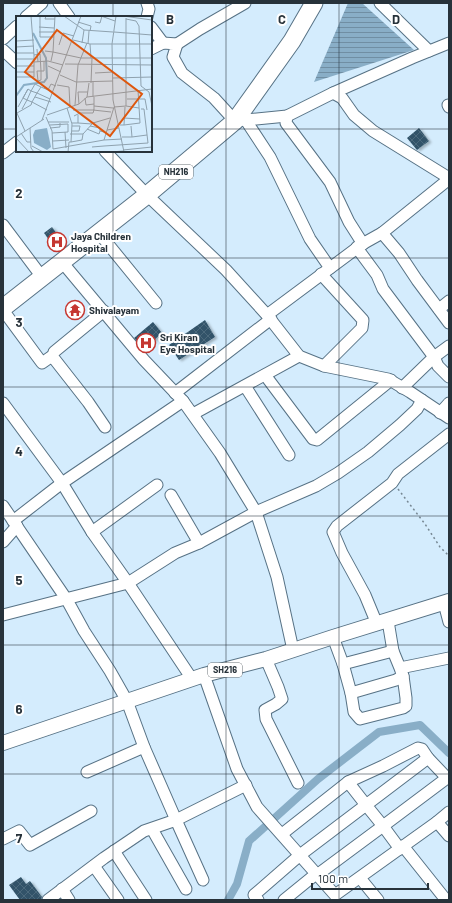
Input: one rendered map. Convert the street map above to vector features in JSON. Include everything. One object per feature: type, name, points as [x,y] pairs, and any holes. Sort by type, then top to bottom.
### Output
[{"type":"highway","name":"NH216","points":[[3,309],[240,120],[292,41],[314,3]]},
{"type":"main road","name":"SH216","points":[[3,743],[198,677],[266,659],[447,602]]},
{"type":"street","points":[[27,16],[42,3]]},
{"type":"street","points":[[59,3],[68,16]]},
{"type":"street","points":[[147,3],[150,9],[147,16]]},
{"type":"street","points":[[152,49],[163,43],[177,44],[245,3]]},
{"type":"street","points":[[380,3],[429,51]]},
{"type":"street","points":[[3,40],[16,27]]},
{"type":"street","points":[[152,27],[163,43]]},
{"type":"street","points":[[177,44],[173,57],[182,73],[240,120],[270,157],[326,271],[363,320],[362,328],[324,366]]},
{"type":"street","points":[[240,120],[287,116],[333,93],[429,51],[448,46]]},
{"type":"street","points":[[3,50],[16,62]]},
{"type":"street","points":[[3,542],[15,523],[62,483],[179,397],[269,317],[326,271],[360,246],[382,233],[449,179],[373,131],[354,115],[342,98],[333,93]]},
{"type":"street","points":[[287,116],[286,123],[330,182],[360,246],[377,275],[383,289],[434,357],[438,366],[449,378]]},
{"type":"street","points":[[3,153],[16,143]]},
{"type":"street","points":[[105,152],[147,195],[226,270],[269,317],[299,356],[324,366],[391,380],[445,415],[449,403]]},
{"type":"street","points":[[3,226],[42,278]]},
{"type":"street","points":[[99,233],[156,303]]},
{"type":"street","points":[[382,233],[400,253],[449,322]]},
{"type":"street","points":[[62,262],[144,360],[193,414],[220,453],[256,512],[277,578],[293,650]]},
{"type":"street","points":[[439,309],[449,301]]},
{"type":"street","points":[[3,309],[42,363],[52,356],[88,402],[105,427]]},
{"type":"street","points":[[54,352],[104,311]]},
{"type":"street","points":[[402,388],[434,357],[449,346]]},
{"type":"street","points":[[193,414],[299,356]]},
{"type":"street","points":[[265,375],[313,439],[317,440],[391,380]]},
{"type":"street","points":[[245,386],[289,455]]},
{"type":"street","points":[[3,616],[128,583],[175,553],[199,543],[256,512],[316,486],[338,473],[368,452],[400,425],[417,409],[422,400]]},
{"type":"street","points":[[3,403],[62,483],[92,532],[128,583],[198,677],[237,769],[257,807],[317,874],[332,898],[449,812]]},
{"type":"street","points":[[333,637],[343,664],[351,693],[354,712],[360,719],[406,706],[402,672],[382,622],[342,553],[334,532],[337,526],[392,483],[398,474],[449,434]]},
{"type":"street","points":[[92,532],[157,485]]},
{"type":"street","points":[[171,495],[199,543]]},
{"type":"street","points":[[3,506],[68,600],[84,631],[110,671],[127,701],[144,747],[203,880]]},
{"type":"street","points":[[447,602],[449,622]]},
{"type":"street","points":[[343,664],[393,651]]},
{"type":"street","points":[[351,693],[396,680],[402,672],[449,658]]},
{"type":"street","points":[[266,659],[282,698],[276,704],[265,710],[266,719],[298,783]]},
{"type":"street","points":[[88,772],[144,747]]},
{"type":"street","points":[[282,834],[348,782],[418,748],[422,749],[428,758],[448,779],[317,874],[284,900]]},
{"type":"street","points":[[258,900],[254,895],[300,855],[428,758]]},
{"type":"street","points":[[348,782],[446,900]]},
{"type":"street","points":[[48,900],[114,851],[144,831],[176,820],[246,785]]},
{"type":"street","points":[[3,839],[19,831],[30,845],[91,811]]},
{"type":"street","points":[[437,822],[449,836]]},
{"type":"street","points":[[152,829],[186,889]]},
{"type":"street","points":[[114,851],[146,900]]},
{"type":"street","points":[[94,866],[118,900]]},
{"type":"street","points":[[360,878],[378,900]]},
{"type":"street","points":[[62,890],[69,900]]},
{"type":"path","points":[[392,483],[425,524],[440,548],[449,556]]},
{"type":"water","points":[[348,3],[362,3],[414,50],[314,82]]},
{"type":"building","points":[[419,128],[429,141],[417,150],[407,138]]},
{"type":"building","points":[[52,227],[66,246],[58,252],[44,233]]},
{"type":"building","points":[[205,320],[215,337],[179,360],[169,345]]},
{"type":"building","points":[[153,322],[162,333],[144,349],[134,338]]},
{"type":"building","points":[[21,877],[26,884],[30,881],[42,897],[41,900],[20,900],[9,885]]},
{"type":"waterway","points":[[228,900],[237,884],[249,841],[318,779],[379,732],[420,725],[449,753]]},
{"type":"place","name":"Jaya Children Hospital","points":[[57,242]]},
{"type":"place","name":"Shivalayam","points":[[75,310]]},
{"type":"place","name":"Sri Kiran Eye Hospital","points":[[146,343]]}]
